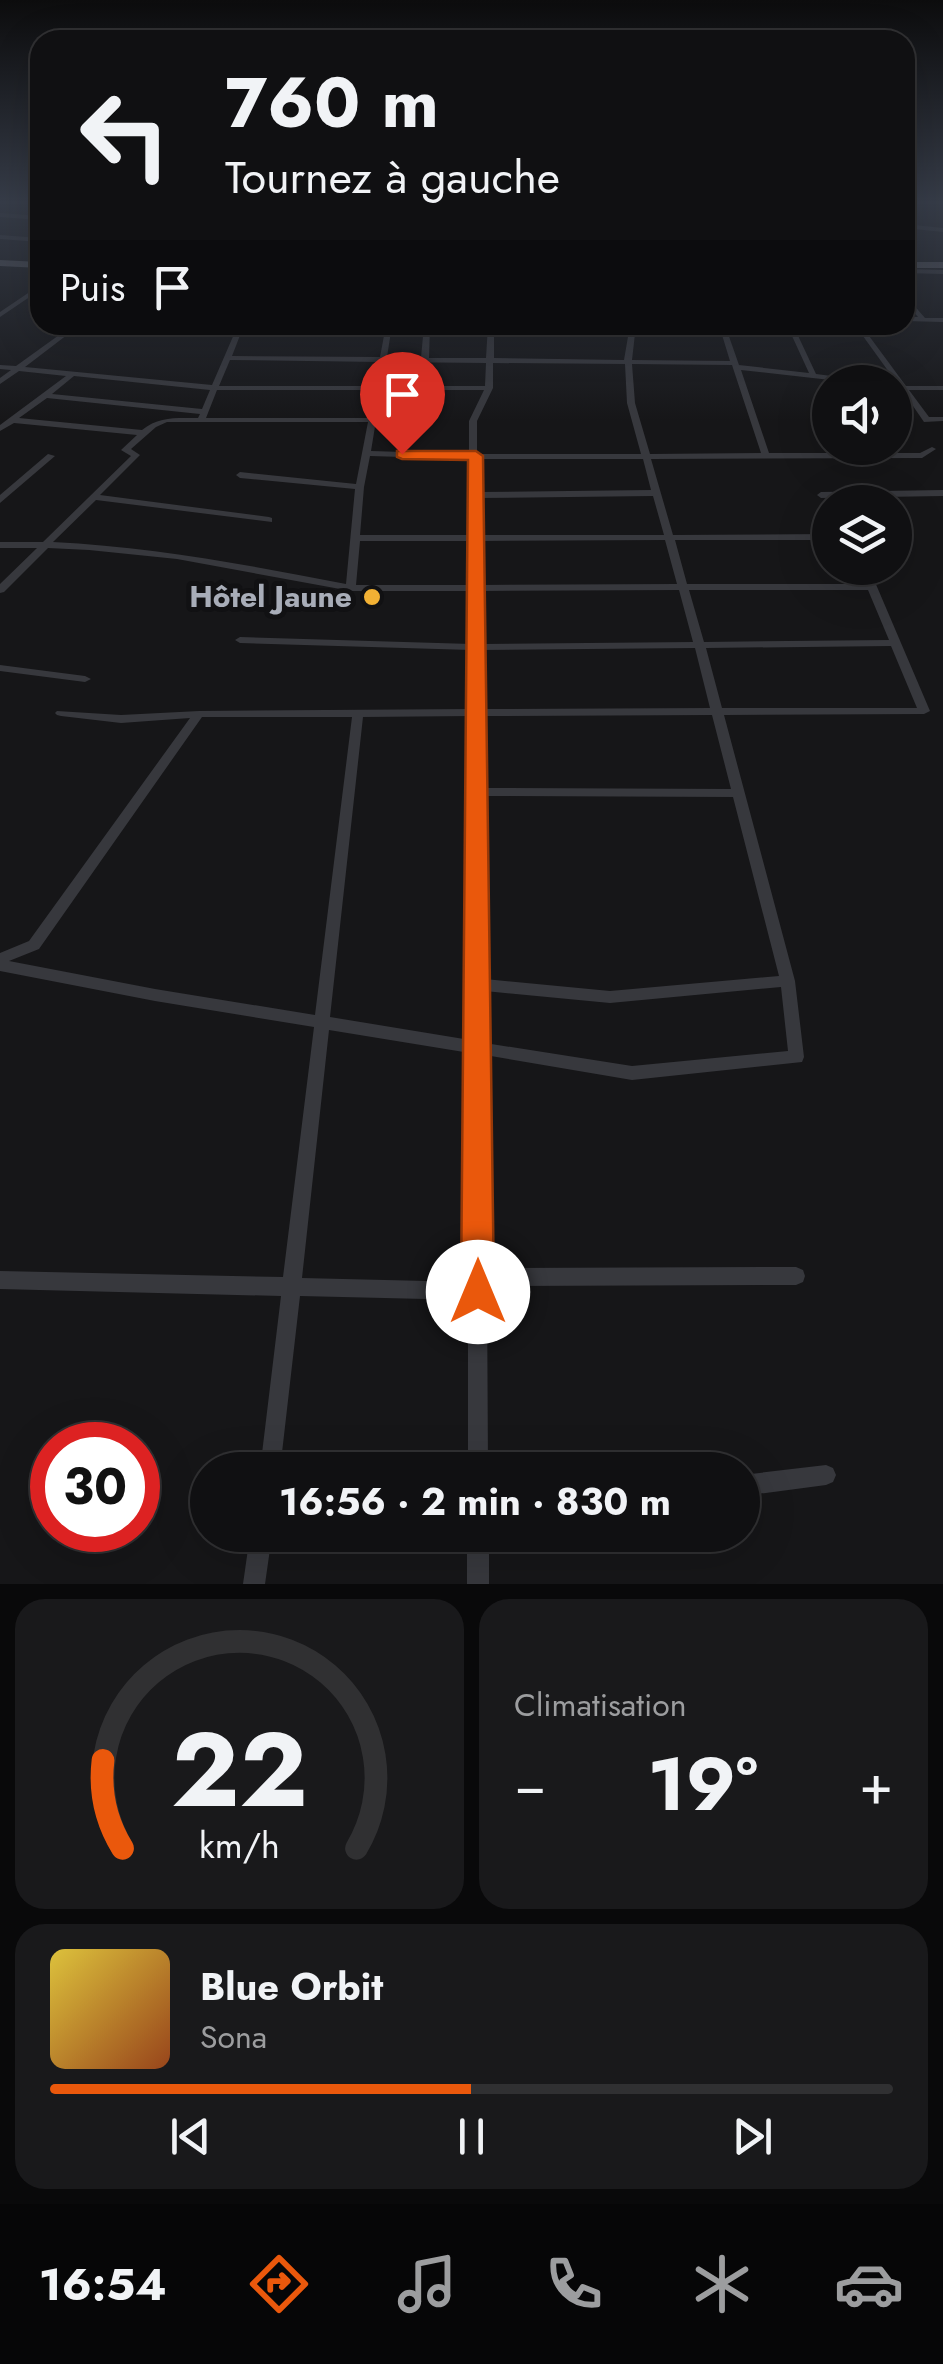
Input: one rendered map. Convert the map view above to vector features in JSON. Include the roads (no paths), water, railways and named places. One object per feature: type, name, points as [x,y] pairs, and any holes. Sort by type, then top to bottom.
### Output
[{"type":"street","points":[[0,314],[30,295]]},
{"type":"street","points":[[0,302],[17,304]]},
{"type":"street","points":[[915,310],[924,320]]},
{"type":"street","points":[[915,320],[943,320]]},
{"type":"street","points":[[0,382],[64,335]]},
{"type":"street","points":[[203,416],[236,335]]},
{"type":"street","points":[[352,588],[360,488],[388,335]]},
{"type":"street","points":[[425,360],[427,335]]},
{"type":"street","points":[[478,1452],[478,792],[473,420],[489,388],[491,335]]},
{"type":"street","points":[[0,962],[324,1023],[632,1073],[796,1057],[788,982],[718,712],[631,403],[628,360],[632,335]]},
{"type":"street","points":[[726,335],[764,454]]},
{"type":"street","points":[[794,335],[812,376]]},
{"type":"street","points":[[865,335],[884,365]]},
{"type":"street","points":[[228,358],[628,360],[736,365],[812,376]]},
{"type":"street","points":[[0,366],[215,388],[489,388]]},
{"type":"street","points":[[0,428],[73,374]]},
{"type":"street","points":[[912,388],[943,388]]},
{"type":"street","points":[[44,395],[203,416],[370,420]]},
{"type":"street","points":[[912,403],[926,420],[943,420]]},
{"type":"street","points":[[0,590],[136,454],[125,450],[144,433],[166,420],[203,416]]},
{"type":"street","points":[[12,420],[144,433]]},
{"type":"street","points":[[366,453],[922,455],[932,449]]},
{"type":"street","points":[[0,500],[51,456]]},
{"type":"street","points":[[240,476],[360,488]]},
{"type":"street","points":[[912,493],[943,492]]},
{"type":"street","points":[[476,495],[655,493]]},
{"type":"street","points":[[92,497],[269,520]]},
{"type":"street","points":[[357,538],[812,537]]},
{"type":"street","points":[[0,545],[48,543],[267,568],[352,588],[872,586],[924,711],[199,714],[121,720],[62,713]]},
{"type":"street","points":[[240,640],[475,647],[896,643]]},
{"type":"street","points":[[0,668],[85,679]]},
{"type":"street","points":[[0,962],[34,945],[199,714]]},
{"type":"street","points":[[272,1452],[358,714]]},
{"type":"street","points":[[478,792],[738,793]]},
{"type":"street","points":[[477,984],[610,998],[788,982]]},
{"type":"street","points":[[0,1280],[294,1287],[796,1276]]},
{"type":"street","points":[[760,1483],[826,1474]]},
{"type":"street","points":[[254,1584],[259,1552]]},
{"type":"street","points":[[478,1552],[478,1584]]},
{"type":"place","name":"Hôtel Jaune","points":[[372,597]]}]
